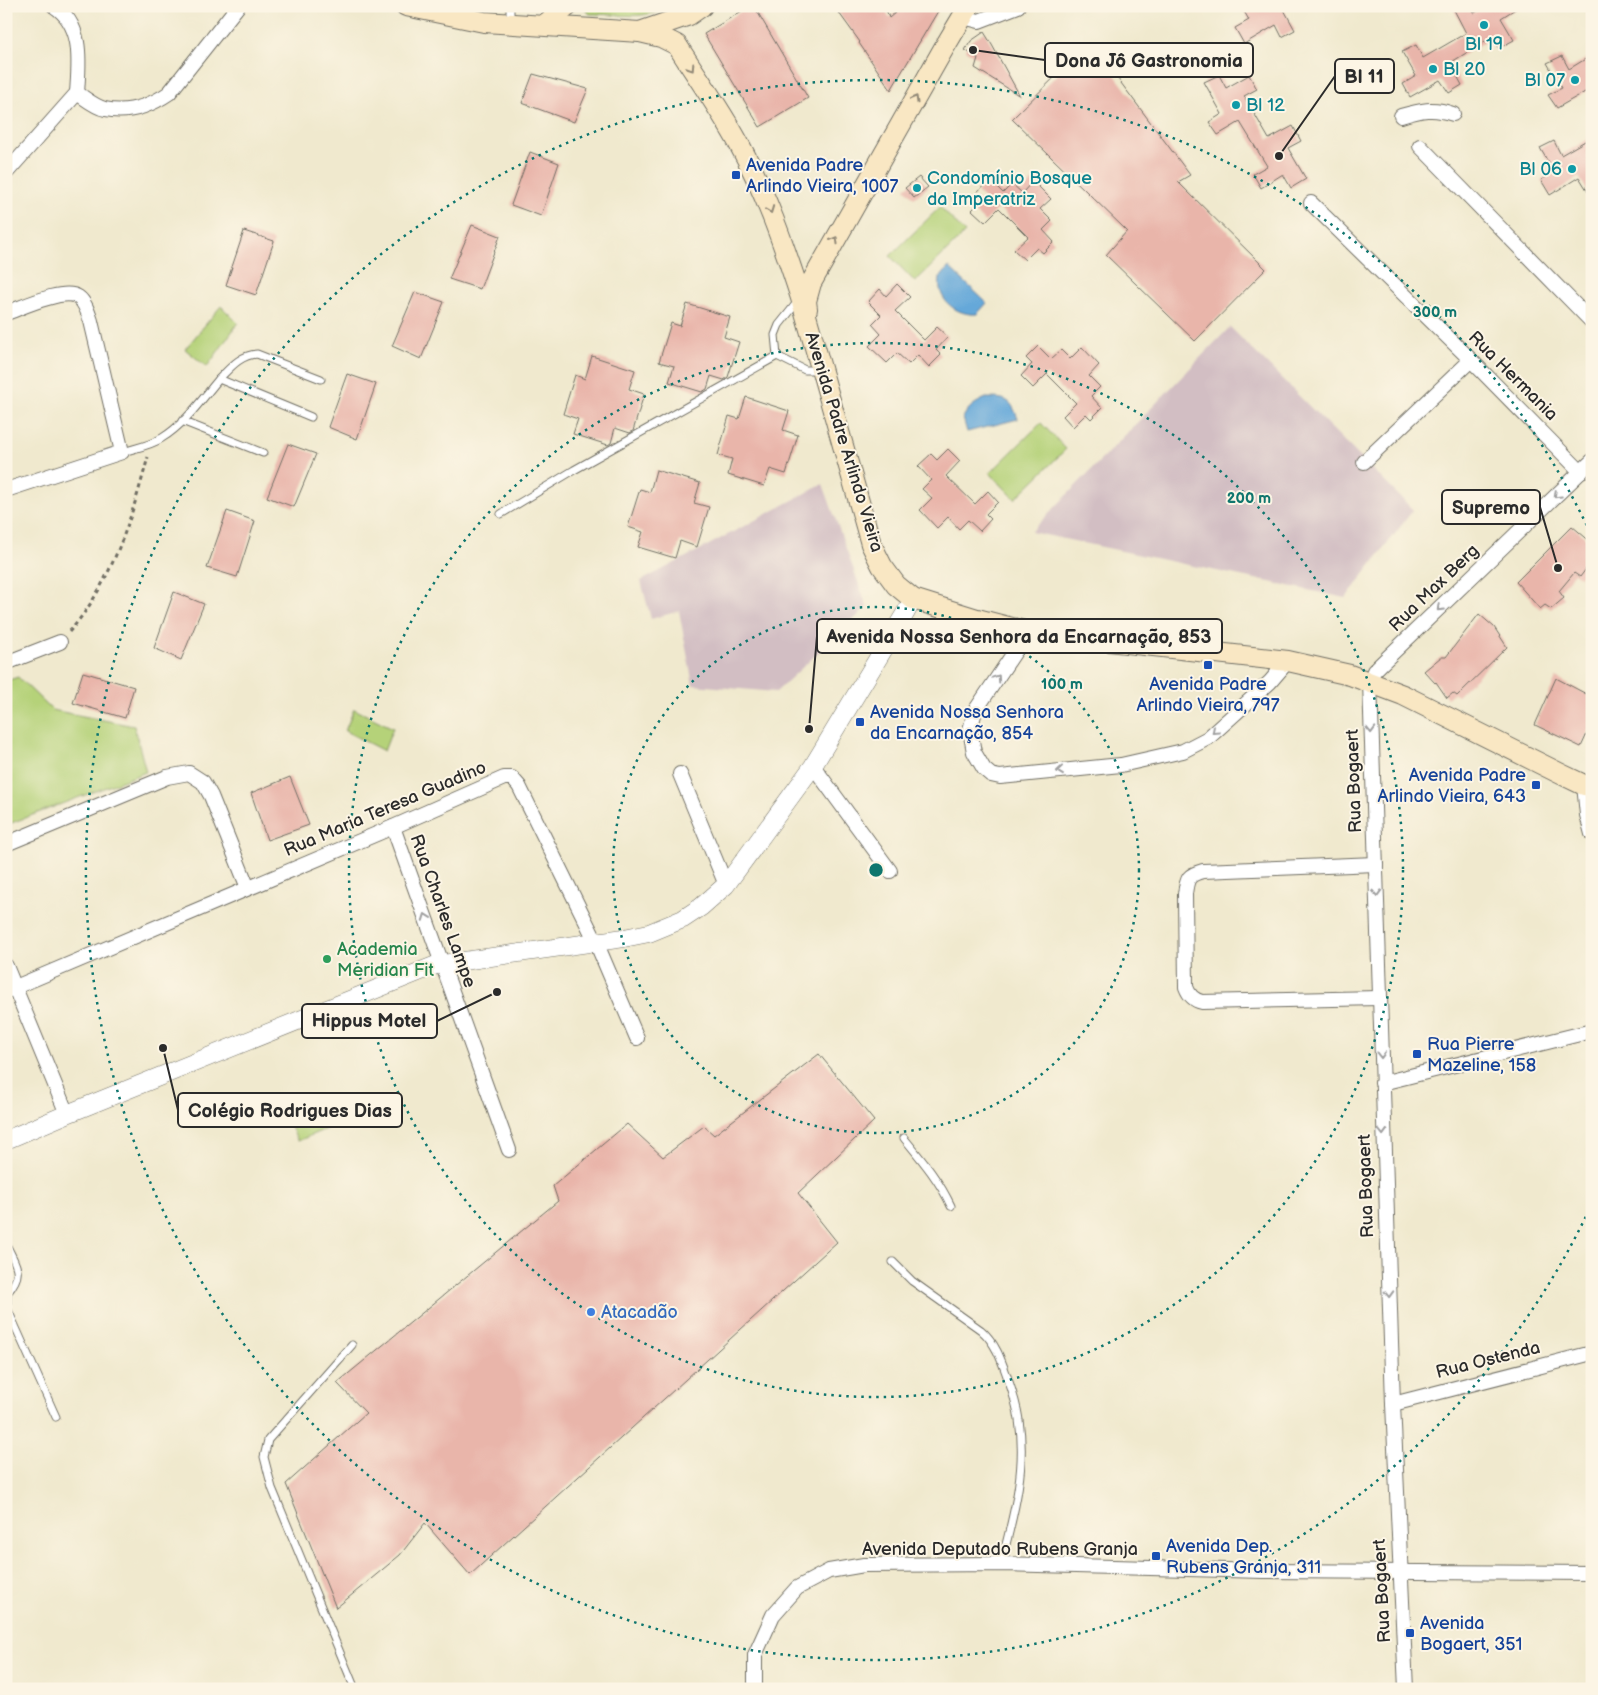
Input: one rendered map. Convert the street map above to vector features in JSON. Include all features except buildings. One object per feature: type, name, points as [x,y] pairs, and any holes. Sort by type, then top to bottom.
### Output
[{"type":"main road","points":[[544,25],[568,6]]},
{"type":"main road","points":[[410,7],[484,22],[510,14],[544,25],[640,32],[661,37],[677,45],[738,141],[766,201],[788,258],[800,275],[806,290]]},
{"type":"main road","points":[[640,32],[696,11]]},
{"type":"main road","points":[[677,45],[696,11]]},
{"type":"main road","name":"Avenida Padre Arlindo Vieira","points":[[966,11],[806,290],[809,325],[871,544],[882,566],[896,585],[913,599],[977,619],[1028,632],[1288,661],[1350,675],[1403,695],[1588,786]]},
{"type":"street","points":[[6,173],[77,93],[78,45],[71,25],[59,9],[54,6]]},
{"type":"street","points":[[77,93],[104,109],[139,109],[154,102],[169,92],[238,6]]},
{"type":"street","points":[[966,11],[980,21],[1018,6]]},
{"type":"street","points":[[1401,116],[1430,109],[1443,110],[1453,114]]},
{"type":"street","points":[[1420,146],[1592,322]]},
{"type":"street","name":"Rua Hermania","points":[[1311,203],[1471,360],[1581,472]]},
{"type":"street","points":[[6,313],[51,296],[68,294],[77,296],[84,304],[91,321],[122,452],[6,490]]},
{"type":"street","points":[[1364,462],[1471,360]]},
{"type":"street","name":"Rua Max Berg","points":[[1370,682],[1374,671],[1380,665],[1592,462]]},
{"type":"street","points":[[6,1140],[443,963],[649,933],[683,919],[701,907],[726,885],[813,766],[913,599]]},
{"type":"street","points":[[1028,632],[975,711],[970,730],[974,752],[984,769],[991,775],[1000,777],[1121,765],[1183,751],[1208,738],[1270,682],[1288,661]]},
{"type":"street","points":[[6,663],[60,642]]},
{"type":"street","name":"Rua Bogaert","points":[[1370,682],[1393,1404],[1406,1689]]},
{"type":"street","points":[[813,766],[890,872]]},
{"type":"street","points":[[6,844],[167,777],[189,773],[203,782],[211,796],[248,888]]},
{"type":"street","points":[[680,774],[726,885]]},
{"type":"street","name":"Rua Maria Teresa Guadino","points":[[10,989],[504,778],[512,778],[519,786],[596,942],[637,1038]]},
{"type":"street","points":[[1588,786],[1587,815],[1592,834]]},
{"type":"street","name":"Rua Charles Lampe","points":[[392,827],[510,1150]]},
{"type":"street","points":[[1376,864],[1203,871],[1193,874],[1186,882],[1185,894],[1186,987],[1192,997],[1202,1002],[1380,998]]},
{"type":"street","points":[[6,966],[10,989],[67,1114]]},
{"type":"street","points":[[1382,1083],[1592,1031]]},
{"type":"street","name":"Rua Ostenda","points":[[1393,1404],[1592,1353]]},
{"type":"street","name":"Avenida Deputado Rubens Granja","points":[[755,1689],[755,1655],[773,1615],[797,1588],[830,1571],[864,1565],[1001,1564],[1263,1571],[1592,1573]]},
{"type":"lane","points":[[777,356],[775,335],[779,324],[806,290]]},
{"type":"lane","points":[[122,452],[163,438],[182,421],[218,379],[240,358],[250,354],[256,354],[320,379]]},
{"type":"lane","points":[[777,356],[805,370],[822,370]]},
{"type":"lane","points":[[501,514],[574,470],[777,356]]},
{"type":"lane","points":[[218,379],[312,417]]},
{"type":"lane","points":[[182,421],[263,453]]},
{"type":"lane","points":[[904,1138],[930,1169],[945,1192],[951,1206]]},
{"type":"lane","points":[[6,1244],[18,1271],[16,1282],[7,1293],[7,1308],[56,1417]]},
{"type":"lane","points":[[893,1262],[912,1282],[988,1335],[1000,1356],[1019,1420],[1021,1452],[1018,1492],[1001,1564]]},
{"type":"lane","points":[[352,1345],[268,1440],[264,1457],[272,1488],[355,1689]]},
{"type":"path","points":[[60,642],[78,621],[111,568],[139,488],[148,456],[122,452]]},
{"type":"shaded area","points":[[1230,327],[1413,510],[1346,598],[1031,532]]},
{"type":"shaded area","points":[[823,484],[867,607],[776,692],[693,685],[679,611],[651,619],[641,581]]},
{"type":"green space","points":[[588,6],[670,6],[651,14],[631,16],[590,14],[586,11]]},
{"type":"green space","points":[[940,207],[965,233],[915,282],[890,256]]},
{"type":"green space","points":[[221,306],[238,323],[207,367],[185,349]]},
{"type":"green space","points":[[1041,423],[1066,449],[1015,499],[990,473]]},
{"type":"green space","points":[[18,677],[52,710],[134,726],[146,772],[6,825],[6,681]]},
{"type":"green space","points":[[354,709],[393,728],[384,751],[345,731]]},
{"type":"green space","points":[[336,1098],[344,1121],[298,1141],[287,1119]]},
{"type":"water","points":[[949,267],[987,303],[977,314],[970,314],[955,309],[945,300],[941,293],[940,278]]},
{"type":"water","points":[[986,398],[1004,399],[1013,407],[1018,419],[967,432],[963,418],[965,414],[972,406]]},
{"type":"place","name":"Bl 19","points":[[1484,25]]},
{"type":"place","name":"Dona Jô Gastronomia","points":[[973,50]]},
{"type":"place","name":"Bl 20","points":[[1433,69]]},
{"type":"place","name":"Bl 07","points":[[1575,80]]},
{"type":"place","name":"Bl 12","points":[[1236,105]]},
{"type":"place","name":"Bl 11","points":[[1279,156]]},
{"type":"place","name":"Bl 06","points":[[1572,169]]},
{"type":"place","name":"Avenida Padre Arlindo Vieira, 1007","points":[[736,175]]},
{"type":"place","name":"Condomínio Bosque da Imperatriz","points":[[917,188]]},
{"type":"place","name":"Supremo","points":[[1558,568]]},
{"type":"place","name":"Avenida Padre Arlindo Vieira, 797","points":[[1208,665]]},
{"type":"place","name":"Avenida Nossa Senhora da Encarnação, 854","points":[[860,722]]},
{"type":"place","name":"Avenida Nossa Senhora da Encarnação, 853","points":[[809,729]]},
{"type":"place","name":"Avenida Padre Arlindo Vieira, 643","points":[[1536,785]]},
{"type":"place","name":"Academia Meridian Fit","points":[[327,959]]},
{"type":"place","name":"Hippus Motel","points":[[497,992]]},
{"type":"place","name":"Colégio Rodrigues Dias","points":[[163,1048]]},
{"type":"place","name":"Rua Pierre Mazeline, 158","points":[[1417,1054]]},
{"type":"place","name":"Atacadão","points":[[591,1312]]},
{"type":"place","name":"Avenida Dep. Rubens Granja, 311","points":[[1156,1556]]},
{"type":"place","name":"Avenida Bogaert, 351","points":[[1410,1633]]}]
